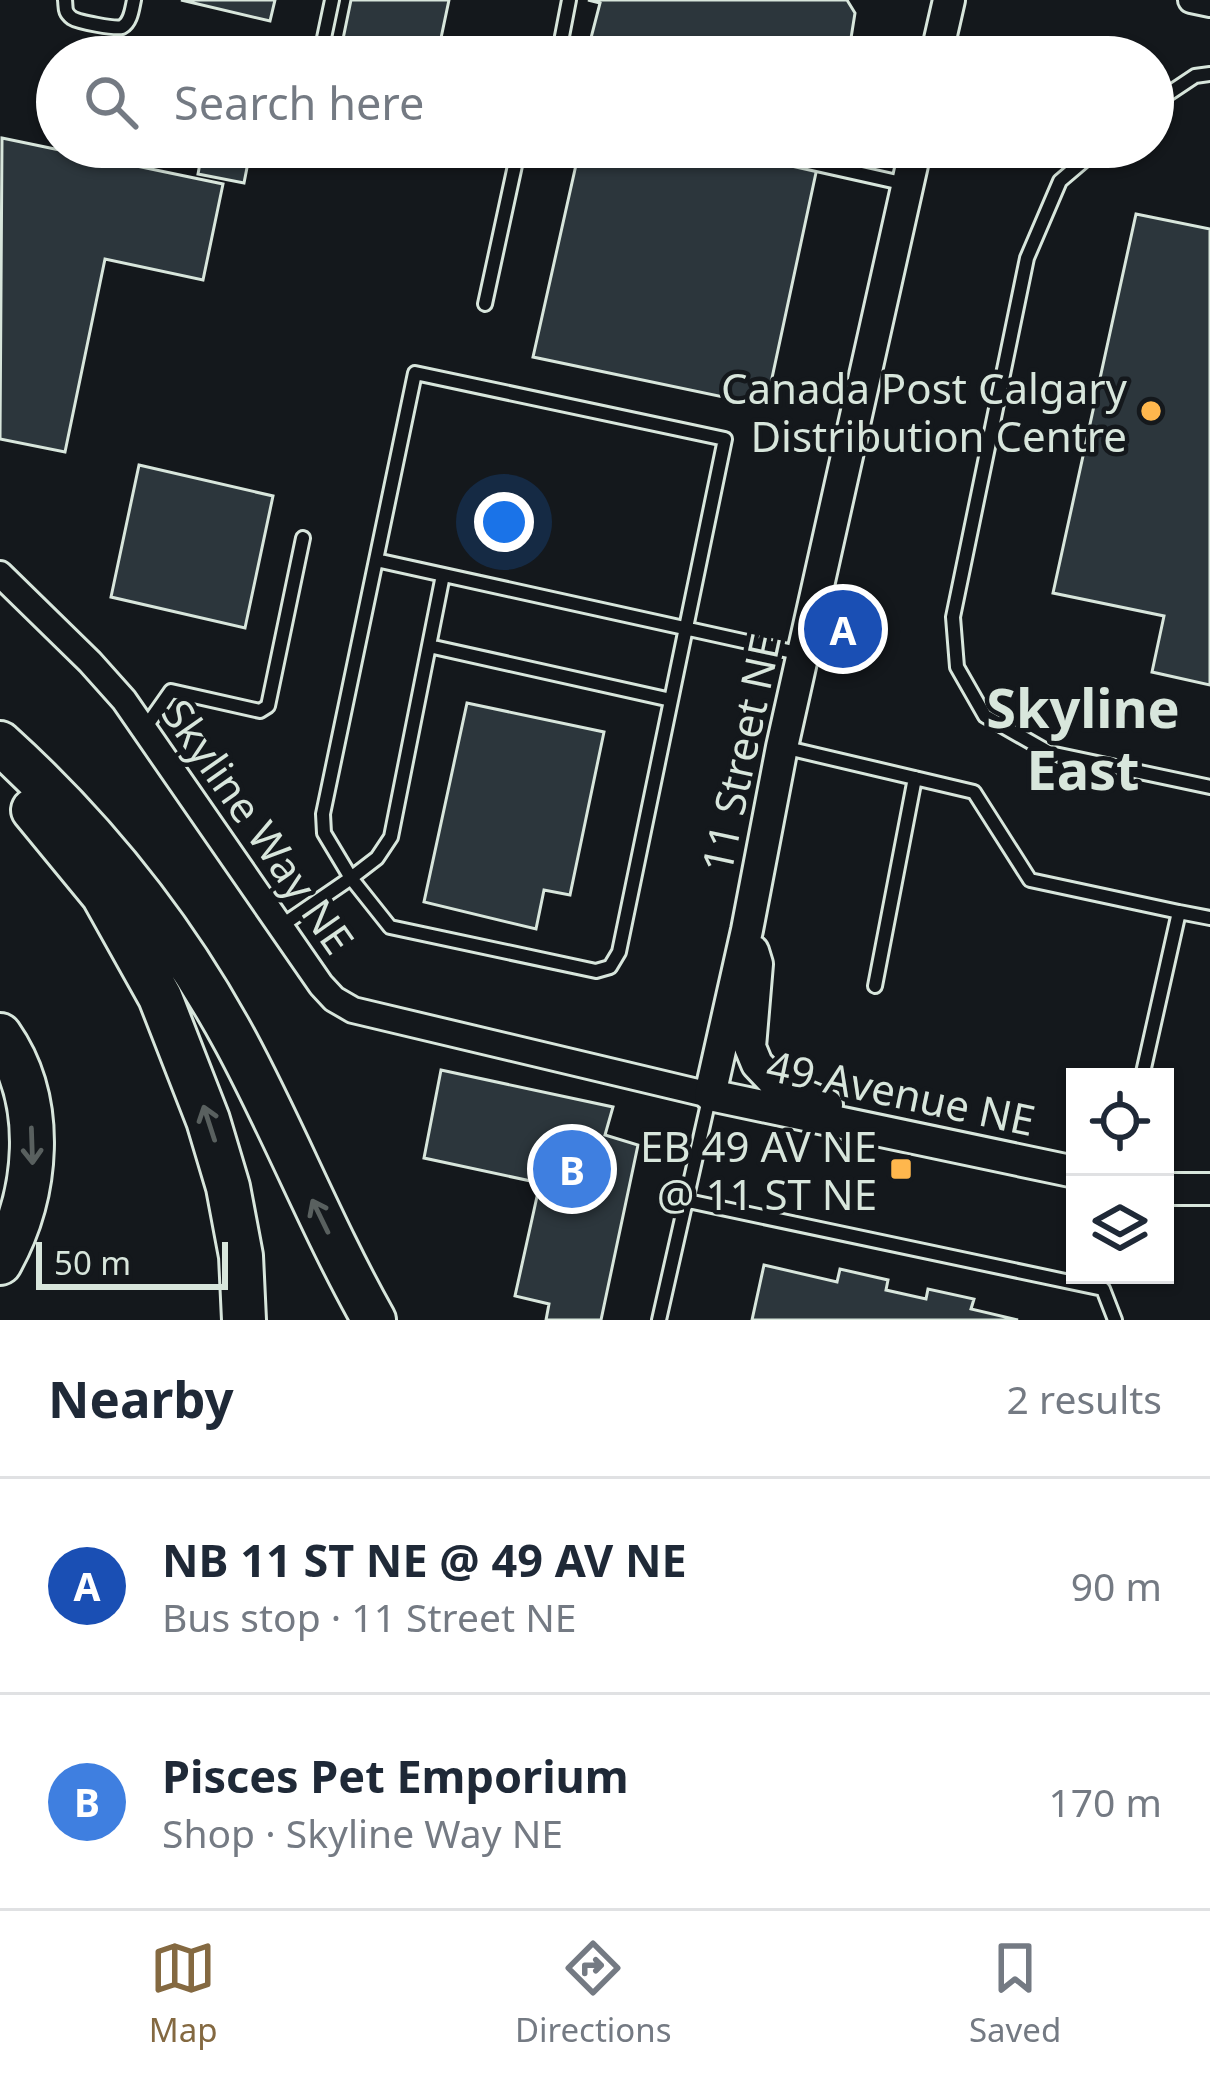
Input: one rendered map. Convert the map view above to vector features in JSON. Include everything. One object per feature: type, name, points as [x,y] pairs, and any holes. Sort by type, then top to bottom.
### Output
[{"type":"highway","points":[[0,742],[92,834],[186,957],[236,1044],[374,1320]]},
{"type":"highway","points":[[0,772],[103,895],[160,997],[228,1186],[241,1256],[244,1320]]},
{"type":"highway","points":[[0,1035],[24,1089],[33,1165],[24,1203],[0,1262]]},
{"type":"street","points":[[941,36],[949,0]]},
{"type":"street","points":[[1192,0],[1210,4]]},
{"type":"street","name":"11 Street NE","points":[[710,1095],[912,168]]},
{"type":"street","name":"Skyline Way NE","points":[[0,574],[124,700],[334,999],[353,1010],[710,1095]]},
{"type":"street","points":[[747,930],[758,964],[750,1048],[757,1064],[775,1083],[899,1134]]},
{"type":"street","name":"49 Avenue NE","points":[[710,1095],[1066,1170]]},
{"type":"street","points":[[1174,1189],[1210,1189]]},
{"type":"lane","points":[[65,0],[66,11],[74,19],[116,28],[130,17],[134,0]]},
{"type":"lane","points":[[324,36],[332,0]]},
{"type":"lane","points":[[562,36],[569,0]]},
{"type":"lane","points":[[1174,90],[1196,76],[1210,74]]},
{"type":"lane","points":[[485,304],[514,168]]},
{"type":"lane","points":[[833,168],[908,185]]},
{"type":"lane","points":[[1075,168],[1060,181],[1027,258],[953,617],[957,668],[985,716],[1050,753],[1210,788]]},
{"type":"lane","points":[[415,373],[725,440],[619,952],[610,967],[596,970],[390,927],[351,878],[324,833],[323,814],[376,560],[415,373]]},
{"type":"lane","points":[[145,729],[171,691],[260,711],[268,706],[303,538]]},
{"type":"lane","points":[[376,560],[803,654]]},
{"type":"lane","points":[[280,926],[377,858],[391,836],[443,575]]},
{"type":"lane","points":[[429,646],[671,700]]},
{"type":"lane","points":[[782,747],[974,792],[1030,880],[1210,918]]},
{"type":"lane","points":[[875,986],[915,778]]},
{"type":"lane","points":[[1144,1068],[1179,912]]},
{"type":"lane","points":[[659,1320],[710,1095]]},
{"type":"lane","points":[[688,1201],[1103,1289],[1115,1320]]},
{"type":"building","points":[[181,0],[275,0],[270,21]]},
{"type":"building","points":[[351,0],[449,0],[441,36],[344,36]]},
{"type":"building","points":[[588,0],[847,0],[855,13],[851,36],[592,36],[600,3]]},
{"type":"building","points":[[2,138],[36,145],[36,168],[146,168],[223,184],[203,280],[105,259],[65,452],[0,439]]},
{"type":"building","points":[[199,168],[247,168],[244,183],[198,174]]},
{"type":"building","points":[[575,168],[817,168],[766,406],[533,357]]},
{"type":"building","name":"Canada Post Calgary Distribution Centre","points":[[1136,214],[1210,229],[1210,685],[1152,672],[1164,616],[1053,593]]},
{"type":"building","points":[[139,465],[273,496],[245,628],[111,597]]},
{"type":"building","points":[[467,703],[604,732],[570,895],[544,890],[536,929],[424,902]]},
{"type":"building","points":[[441,1070],[613,1107],[605,1135],[638,1145],[601,1320],[546,1320],[549,1304],[515,1296],[540,1183],[424,1158]]},
{"type":"building","points":[[764,1265],[837,1282],[840,1269],[888,1280],[886,1290],[926,1299],[928,1289],[974,1299],[971,1309],[1018,1320],[752,1320]]},
{"type":"place","name":"Canada Post Calgary Distribution Centre","points":[[1151,411]]},
{"type":"place","name":"NB 11 ST NE @ 49 AV NE","points":[[843,629]]},
{"type":"place","name":"Pisces Pet Emporium","points":[[572,1169]]},
{"type":"place","name":"EB 49 AV NE @ 11 ST NE","points":[[901,1169]]},
{"type":"district","name":"Skyline East","points":[[1083,738]]}]
